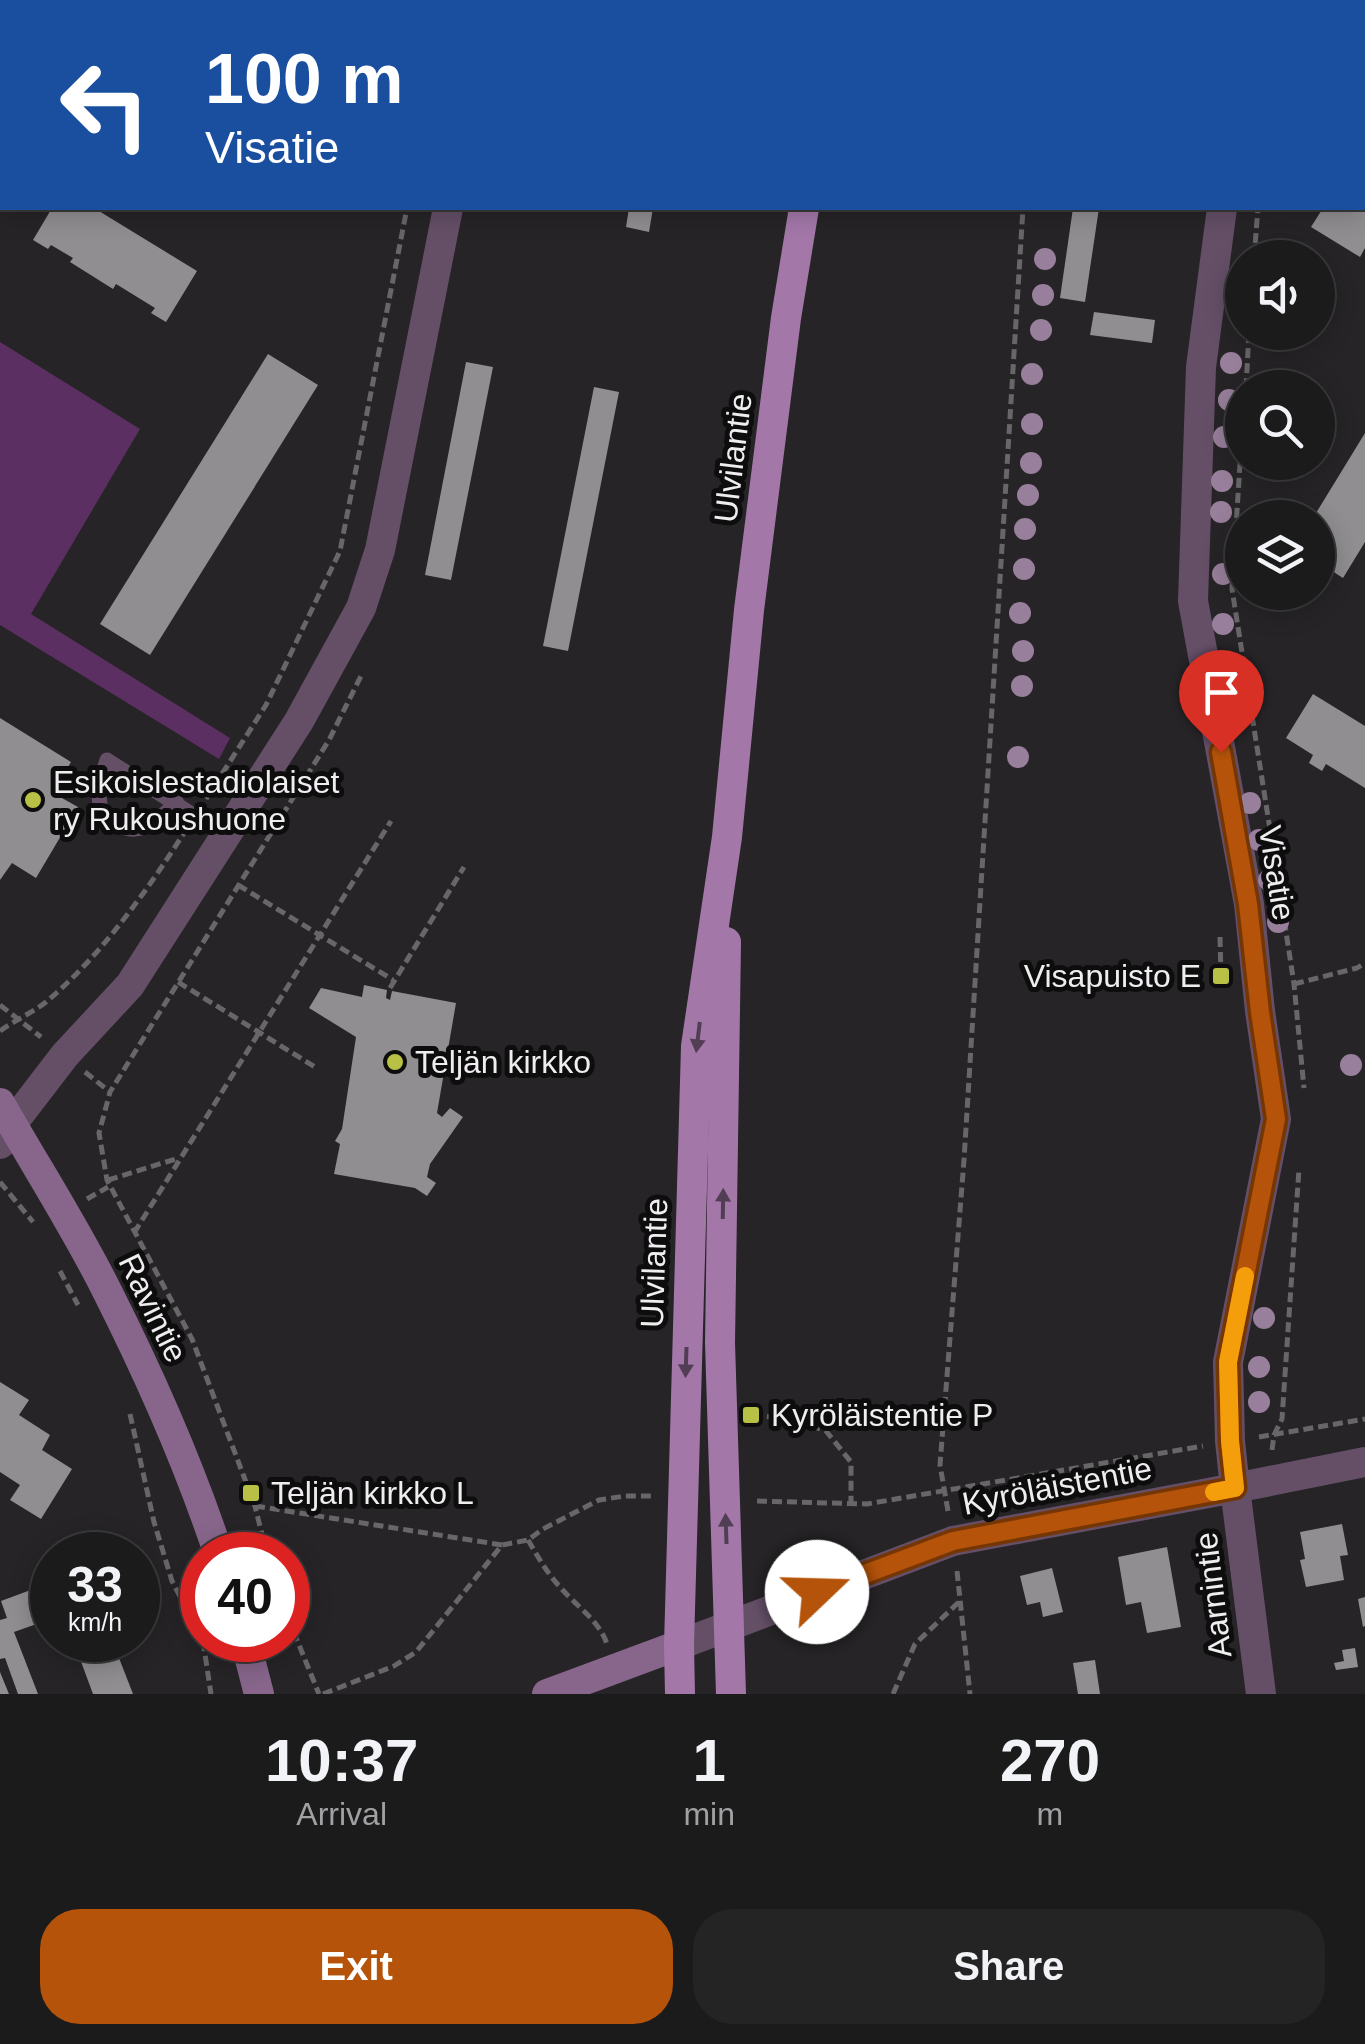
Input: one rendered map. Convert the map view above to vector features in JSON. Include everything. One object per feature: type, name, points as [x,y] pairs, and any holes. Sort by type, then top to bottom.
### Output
[{"type":"main road","name":"Ulvilantie","points":[[680,1694],[696,1046],[727,837],[749,610],[804,210]]},
{"type":"main road","name":"Ulvilantie","points":[[727,837],[720,1343],[731,1694]]},
{"type":"main road","name":"Ravintie","points":[[4,1124],[64,1211],[106,1288],[167,1420],[212,1532]]},
{"type":"main road","name":"Kyröläistentie","points":[[547,1694],[679,1645]]},
{"type":"main road","points":[[251,1662],[259,1694]]},
{"type":"street","points":[[4,1124],[130,986],[299,722],[361,608],[380,550],[448,210]]},
{"type":"street","name":"Visatie","points":[[1222,210],[1202,366],[1193,601],[1248,904],[1276,1119],[1228,1362],[1235,1488]]},
{"type":"street","name":"Kyröläistentie","points":[[679,1645],[953,1541],[1365,1462]]},
{"type":"street","name":"Aarnintie","points":[[1235,1488],[1260,1694]]},
{"type":"lane","points":[[177,804],[153,824],[132,830],[116,827],[101,813],[98,788],[107,760],[135,777],[196,816],[226,836]]},
{"type":"path","points":[[0,1031],[43,1005],[83,968],[160,872],[266,705],[340,552],[408,210]]},
{"type":"path","points":[[970,1694],[962,1600],[940,1465],[964,1160],[1022,210]]},
{"type":"path","points":[[1255,240],[1258,210]]},
{"type":"path","points":[[261,1532],[192,1339],[107,1180],[99,1133],[110,1092],[328,740],[364,669]]},
{"type":"path","points":[[134,1233],[391,820]]},
{"type":"path","points":[[238,885],[392,984],[464,867]]},
{"type":"path","points":[[1294,984],[1365,963]]},
{"type":"path","points":[[1357,968],[1365,972]]},
{"type":"path","points":[[178,982],[315,1067]]},
{"type":"path","points":[[107,1180],[182,1157]]},
{"type":"path","points":[[0,1182],[36,1226]]},
{"type":"path","points":[[54,1261],[82,1314]]},
{"type":"path","points":[[128,1401],[154,1522],[172,1581],[203,1641],[211,1694]]},
{"type":"path","points":[[751,1415],[793,1420],[826,1432],[851,1462],[851,1503]]},
{"type":"path","points":[[756,1501],[867,1504],[1365,1419]]},
{"type":"path","points":[[255,1506],[502,1545],[528,1540],[599,1500],[654,1496]]},
{"type":"path","points":[[528,1540],[542,1566],[596,1623],[606,1638],[614,1669]]},
{"type":"path","points":[[307,1662],[321,1694],[394,1666],[416,1652],[502,1545]]},
{"type":"path","points":[[894,1694],[915,1644],[962,1600]]},
{"type":"shaded area","points":[[0,342],[140,429],[31,614],[230,738],[219,759],[0,625]]},
{"type":"building","points":[[51,210],[97,210],[197,271],[166,322],[151,313],[155,308],[116,284],[113,289],[51,245],[48,249],[33,240]]},
{"type":"building","points":[[629,210],[653,210],[649,232],[626,227]]},
{"type":"building","points":[[1073,210],[1099,210],[1085,302],[1060,298]]},
{"type":"building","points":[[1322,210],[1365,210],[1365,248],[1360,257],[1311,227]]},
{"type":"building","points":[[1094,312],[1155,320],[1152,343],[1090,335]]},
{"type":"building","points":[[268,354],[318,385],[150,655],[100,624]]},
{"type":"building","points":[[466,362],[493,367],[451,580],[425,575]]},
{"type":"building","points":[[594,387],[619,392],[568,651],[543,646]]},
{"type":"building","points":[[1365,433],[1365,542],[1343,578],[1335,573],[1335,500],[1324,500]]},
{"type":"building","points":[[1313,694],[1365,726],[1365,788],[1326,764],[1322,771],[1309,763],[1313,755],[1286,738]]},
{"type":"building","name":"Esikoislestadiolaiset ry Rukoushuone","points":[[0,718],[71,762],[53,793],[78,807],[36,878],[12,863],[0,880]]},
{"type":"building","points":[[364,985],[387,990],[386,998],[390,1000],[392,991],[456,1003],[437,1113],[442,1117],[450,1108],[463,1117],[430,1164],[427,1177],[436,1183],[427,1196],[415,1188],[334,1174],[340,1144],[335,1141],[342,1129],[356,1037],[309,1008],[321,988],[362,997]]},
{"type":"building","points":[[0,1382],[29,1400],[19,1415],[50,1435],[42,1450],[72,1469],[41,1519],[10,1500],[20,1485],[0,1472]]},
{"type":"building","points":[[1342,1524],[1348,1555],[1340,1556],[1344,1580],[1306,1587],[1300,1560],[1305,1559],[1300,1532]]},
{"type":"building","points":[[1167,1547],[1181,1627],[1147,1633],[1141,1602],[1126,1605],[1118,1557]]},
{"type":"building","points":[[1052,1568],[1063,1612],[1043,1617],[1040,1602],[1027,1605],[1020,1576]]},
{"type":"building","points":[[30,1590],[30,1626],[14,1632],[38,1694],[18,1694],[5,1658],[0,1659],[0,1620],[7,1618],[1,1601]]},
{"type":"building","points":[[1365,1597],[1365,1626],[1363,1627],[1358,1599]]},
{"type":"building","points":[[1355,1648],[1358,1667],[1336,1670],[1334,1663],[1344,1661],[1342,1650]]},
{"type":"building","points":[[1095,1660],[1100,1694],[1078,1694],[1073,1663]]},
{"type":"building","points":[[81,1662],[121,1662],[133,1694],[93,1694]]},
{"type":"building","points":[[0,1672],[9,1694],[0,1694]]},
{"type":"slow traffic","points":[[1214,1492],[1235,1488],[1228,1362],[1245,1276]]},
{"type":"place","name":"Esikoislestadiolaiset ry Rukoushuone","points":[[33,800]]},
{"type":"place","name":"Visapuisto E","points":[[1221,976]]},
{"type":"place","name":"Teljän kirkko","points":[[395,1062]]},
{"type":"place","name":"Kyröläistentie P","points":[[751,1415]]},
{"type":"place","name":"Teljän kirkko L","points":[[251,1493]]},
{"type":"route","points":[[817,1592],[953,1541],[1235,1488],[1228,1362],[1276,1119],[1248,904],[1221,752]]}]
